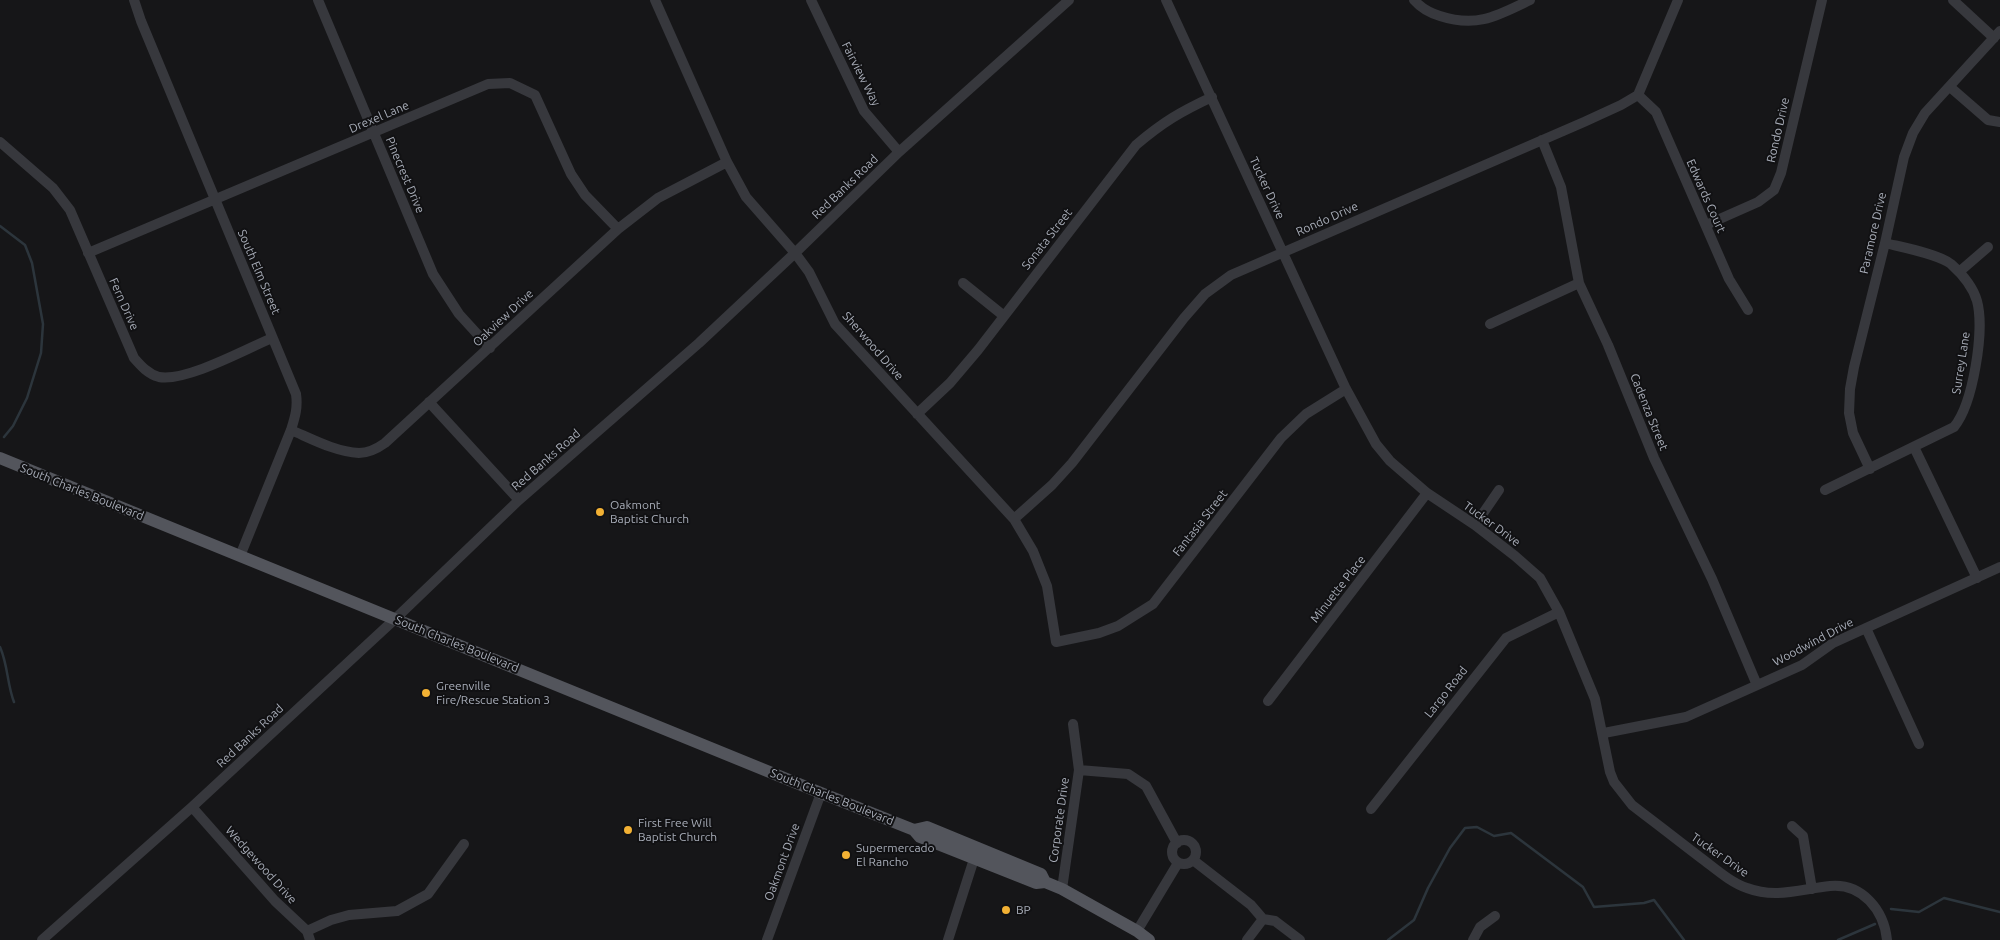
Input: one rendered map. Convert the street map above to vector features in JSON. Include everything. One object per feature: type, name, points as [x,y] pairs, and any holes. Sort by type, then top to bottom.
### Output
[{"type":"main road","name":"South Charles Boulevard","points":[[0,458],[914,830],[920,837],[974,859],[1036,883],[1045,882],[1062,889],[1150,940]]},
{"type":"main road","name":"South Charles Boulevard","points":[[914,830],[927,828],[962,841],[1041,874],[1045,882]]},
{"type":"main road","points":[[925,839],[932,836],[958,844],[962,841]]},
{"type":"main road","points":[[974,859],[978,856],[986,857],[1026,874],[1031,875],[1036,872]]},
{"type":"street","name":"South Elm Street","points":[[134,0],[141,22],[296,394],[297,413],[240,556]]},
{"type":"street","name":"Pinecrest Drive","points":[[318,0],[433,274],[459,314],[490,348]]},
{"type":"street","name":"Sherwood Drive","points":[[655,0],[726,162],[746,197],[795,253],[809,272],[835,324],[1014,519],[1033,551],[1047,586],[1056,642]]},
{"type":"street","name":"Fairview Way","points":[[812,0],[864,111],[899,152]]},
{"type":"street","name":"Red Banks Road","points":[[42,940],[192,807],[395,619],[519,500],[699,343],[899,152],[1069,0]]},
{"type":"street","name":"Tucker Drive","points":[[1166,0],[1346,389],[1376,444],[1390,461],[1428,493],[1475,525],[1527,565],[1540,578],[1559,612],[1593,692],[1604,733],[1610,772],[1620,792],[1632,805],[1724,875],[1746,888],[1765,893],[1786,894],[1831,886],[1842,887],[1862,895],[1870,900],[1881,915],[1887,940]]},
{"type":"street","points":[[1414,0],[1419,6],[1434,14],[1458,22],[1483,20],[1530,0]]},
{"type":"street","points":[[1638,95],[1678,0]]},
{"type":"street","name":"Rondo Drive","points":[[1706,225],[1758,202],[1774,190],[1781,173],[1822,0]]},
{"type":"street","points":[[1953,0],[1997,34]]},
{"type":"street","name":"Paramore Drive","points":[[1870,469],[1853,433],[1849,413],[1850,389],[1904,157],[1913,133],[1925,113],[1997,34]]},
{"type":"street","name":"Drexel Lane","points":[[88,252],[488,84],[510,83],[535,95],[571,174],[585,195],[618,229]]},
{"type":"street","points":[[1950,87],[1988,120],[2000,122]]},
{"type":"street","name":"Rondo Drive","points":[[1014,519],[1052,485],[1072,463],[1184,318],[1205,294],[1230,275],[1622,105],[1638,95]]},
{"type":"street","name":"Edwards Court","points":[[1638,95],[1656,112],[1729,279],[1748,310]]},
{"type":"street","name":"Sonata Street","points":[[917,414],[950,383],[1136,145],[1171,117],[1212,97]]},
{"type":"street","name":"Cadenza Street","points":[[1542,140],[1561,187],[1579,283],[1608,345],[1654,458],[1712,579],[1757,685]]},
{"type":"street","name":"Fern Drive","points":[[0,142],[53,188],[70,210],[134,358],[145,370],[159,377],[177,376],[193,372],[272,338]]},
{"type":"street","name":"Oakview Drive","points":[[291,430],[335,448],[360,453],[374,450],[385,443],[490,348],[618,229],[658,198],[726,162]]},
{"type":"street","name":"Surrey Lane","points":[[1825,490],[1954,427],[1961,418],[1967,404],[1977,356],[1980,320],[1978,302],[1972,289],[1949,262],[1919,252],[1885,244]]},
{"type":"street","points":[[1959,272],[1988,247]]},
{"type":"street","points":[[963,282],[1004,316]]},
{"type":"street","points":[[1490,324],[1579,283]]},
{"type":"street","name":"Fantasia Street","points":[[1056,642],[1099,633],[1118,626],[1153,604],[1281,438],[1306,414],[1346,389]]},
{"type":"street","points":[[429,402],[519,500]]},
{"type":"street","points":[[1914,447],[1977,578]]},
{"type":"street","points":[[1475,525],[1499,490]]},
{"type":"street","name":"Minuette Place","points":[[1268,701],[1428,493]]},
{"type":"street","name":"Woodwind Drive","points":[[1604,733],[1686,717],[1802,665],[1833,643],[2000,567]]},
{"type":"street","name":"Largo Road","points":[[1371,809],[1477,672],[1506,638],[1559,612]]},
{"type":"street","points":[[1866,628],[1919,744]]},
{"type":"street","name":"Corporate Drive","points":[[1062,889],[1079,770],[1074,724]]},
{"type":"street","points":[[1079,770],[1128,774],[1146,786],[1177,843]]},
{"type":"street","name":"Oakmont Drive","points":[[768,940],[821,793]]},
{"type":"street","name":"Wedgewood Drive","points":[[192,807],[275,901],[308,935]]},
{"type":"street","points":[[1792,826],[1803,836],[1812,889]]},
{"type":"street","points":[[1184,840],[1194,846],[1196,853],[1193,860],[1186,864],[1178,862],[1172,853],[1177,843],[1184,840]]},
{"type":"street","points":[[308,935],[331,920],[349,915],[397,911],[428,894],[464,844]]},
{"type":"street","points":[[948,940],[974,859]]},
{"type":"street","points":[[1193,860],[1251,905],[1263,919],[1275,921],[1300,940]]},
{"type":"street","points":[[1136,931],[1178,862]]},
{"type":"street","points":[[1473,940],[1480,927],[1495,916]]},
{"type":"street","points":[[1247,940],[1263,919]]},
{"type":"waterway","points":[[0,226],[25,245],[32,263],[43,324],[41,353],[27,398],[13,426],[4,437]]},
{"type":"waterway","points":[[0,647],[14,702]]},
{"type":"waterway","points":[[1388,940],[1414,920],[1428,888],[1450,848],[1465,828],[1477,827],[1494,836],[1511,833],[1583,887],[1594,907],[1644,903],[1654,900],[1684,940]]},
{"type":"waterway","points":[[1891,909],[1919,912],[1944,898],[2000,912]]},
{"type":"waterway","points":[[1838,940],[1875,924]]},
{"type":"place","name":"Oakmont Baptist Church","points":[[600,512]]},
{"type":"place","name":"Greenville Fire/Rescue Station 3","points":[[426,693]]},
{"type":"place","name":"First Free Will Baptist Church","points":[[628,830]]},
{"type":"place","name":"Supermercado El Rancho","points":[[846,855]]},
{"type":"place","name":"BP","points":[[1006,910]]}]
